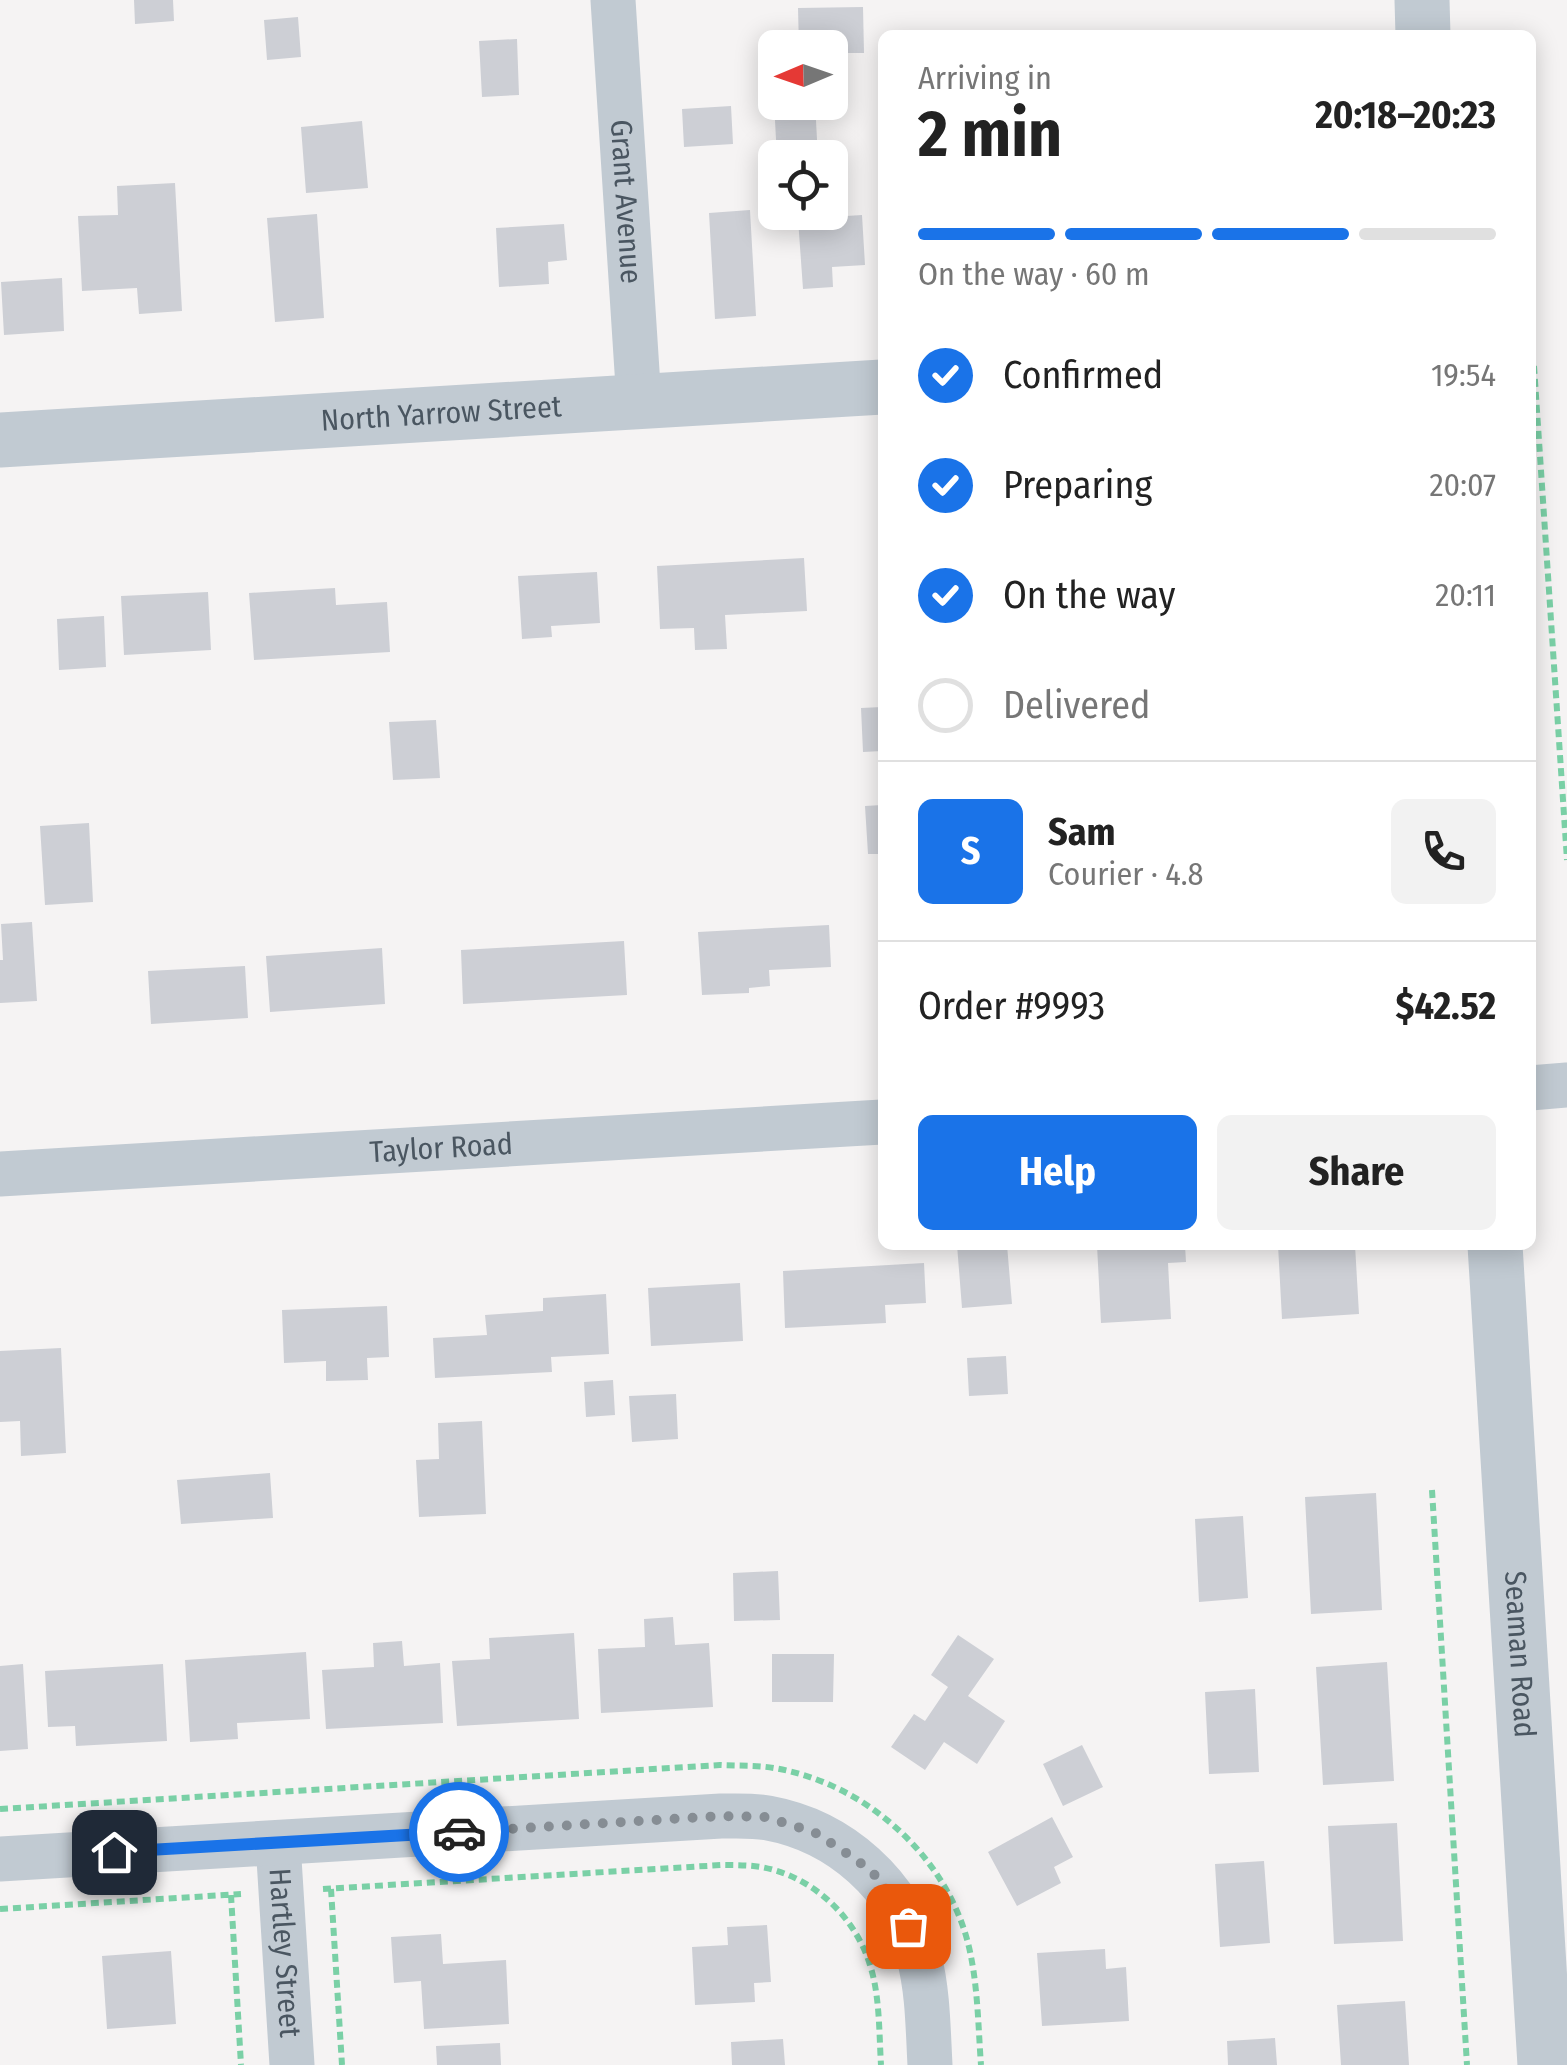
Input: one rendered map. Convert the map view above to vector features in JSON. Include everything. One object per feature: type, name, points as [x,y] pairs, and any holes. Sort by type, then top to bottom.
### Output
[{"type":"street","name":"Grant Avenue","points":[[612,0],[639,402]]},
{"type":"street","points":[[1422,0],[1424,30]]},
{"type":"street","name":"North Yarrow Street","points":[[0,440],[878,388]]},
{"type":"street","points":[[1536,1088],[1567,1085]]},
{"type":"street","name":"Taylor Road","points":[[0,1174],[878,1122]]},
{"type":"street","name":"Seaman Road","points":[[1495,1250],[1545,2065]]},
{"type":"street","points":[[0,1860],[765,1817],[814,1832],[857,1860],[894,1899],[914,1940],[924,1982],[930,2065]]},
{"type":"street","name":"Hartley Street","points":[[278,1843],[292,2065]]},
{"type":"path","points":[[1536,396],[1567,860]]},
{"type":"path","points":[[1432,1490],[1466,2065]]},
{"type":"path","points":[[0,1909],[722,1865],[758,1866],[810,1886],[853,1927],[872,1968],[881,2065]]},
{"type":"path","points":[[331,1889],[342,2065]]},
{"type":"path","points":[[231,1895],[242,2065]]},
{"type":"building","points":[[134,0],[173,0],[174,21],[135,24]]},
{"type":"building","points":[[863,7],[864,53],[848,53],[848,30],[799,30],[798,8]]},
{"type":"building","points":[[298,17],[301,57],[267,60],[264,20]]},
{"type":"building","points":[[517,39],[519,95],[482,97],[479,41]]},
{"type":"building","points":[[731,106],[733,144],[684,147],[682,109]]},
{"type":"building","points":[[775,120],[816,120],[817,140],[776,140]]},
{"type":"building","points":[[362,121],[368,188],[306,193],[301,127]]},
{"type":"building","points":[[175,183],[182,311],[139,314],[137,288],[82,291],[78,216],[118,215],[117,186]]},
{"type":"building","points":[[750,210],[756,316],[715,319],[709,213]]},
{"type":"building","points":[[317,214],[324,318],[275,322],[267,218]]},
{"type":"building","points":[[862,215],[865,265],[832,267],[833,287],[803,289],[799,230],[848,230],[848,216]]},
{"type":"building","points":[[564,224],[567,260],[548,262],[549,284],[499,287],[496,228]]},
{"type":"building","points":[[62,278],[64,331],[4,335],[1,282]]},
{"type":"building","points":[[804,558],[807,611],[725,615],[727,649],[695,650],[694,628],[660,629],[657,566]]},
{"type":"building","points":[[597,572],[600,623],[551,626],[552,637],[522,639],[518,576]]},
{"type":"building","points":[[335,588],[336,605],[387,602],[390,652],[254,660],[249,593]]},
{"type":"building","points":[[208,592],[211,650],[124,655],[121,596]]},
{"type":"building","points":[[104,616],[106,667],[59,670],[57,619]]},
{"type":"building","points":[[878,707],[878,751],[863,752],[861,708]]},
{"type":"building","points":[[436,720],[440,778],[393,780],[389,722]]},
{"type":"building","points":[[878,805],[878,854],[868,854],[865,806]]},
{"type":"building","points":[[89,823],[93,902],[45,905],[40,826]]},
{"type":"building","points":[[32,922],[37,1001],[0,1003],[1,924]]},
{"type":"building","points":[[829,925],[831,967],[769,970],[770,986],[749,988],[749,993],[702,995],[698,932]]},
{"type":"building","points":[[624,941],[627,995],[463,1004],[461,950]]},
{"type":"building","points":[[382,948],[385,1004],[270,1012],[266,956]]},
{"type":"building","points":[[245,966],[248,1018],[151,1024],[148,971]]},
{"type":"building","points":[[957,1250],[1007,1250],[1012,1304],[962,1308]]},
{"type":"building","points":[[1097,1250],[1185,1250],[1186,1262],[1168,1263],[1171,1319],[1101,1323]]},
{"type":"building","points":[[1278,1250],[1355,1250],[1359,1314],[1282,1319]]},
{"type":"building","points":[[924,1263],[926,1303],[885,1305],[886,1323],[785,1328],[783,1271]]},
{"type":"building","points":[[740,1283],[743,1341],[651,1346],[648,1288]]},
{"type":"building","points":[[606,1294],[609,1354],[551,1357],[552,1372],[435,1378],[433,1338],[487,1335],[485,1315],[543,1311],[543,1298]]},
{"type":"building","points":[[387,1306],[389,1357],[367,1358],[368,1380],[326,1381],[326,1361],[284,1363],[282,1310]]},
{"type":"building","points":[[61,1348],[66,1453],[21,1456],[20,1421],[0,1422],[0,1351]]},
{"type":"building","points":[[1006,1356],[1008,1394],[969,1396],[967,1358]]},
{"type":"building","points":[[613,1380],[615,1415],[586,1417],[584,1382]]},
{"type":"building","points":[[676,1394],[678,1439],[632,1442],[629,1396]]},
{"type":"building","points":[[482,1421],[486,1514],[419,1517],[416,1460],[439,1459],[438,1423]]},
{"type":"building","points":[[270,1473],[273,1518],[181,1524],[177,1480]]},
{"type":"building","points":[[1376,1493],[1382,1610],[1311,1614],[1305,1497]]},
{"type":"building","points":[[1243,1516],[1248,1598],[1199,1602],[1195,1519]]},
{"type":"building","points":[[778,1571],[780,1620],[734,1621],[733,1573]]},
{"type":"building","points":[[673,1617],[675,1645],[709,1643],[713,1707],[601,1713],[598,1649],[645,1647],[644,1619]]},
{"type":"building","points":[[574,1633],[579,1719],[457,1726],[452,1661],[490,1659],[489,1638]]},
{"type":"building","points":[[958,1635],[994,1659],[968,1696],[1005,1721],[977,1764],[944,1742],[925,1770],[891,1747],[914,1714],[925,1721],[948,1687],[931,1675]]},
{"type":"building","points":[[402,1641],[404,1666],[440,1663],[443,1723],[326,1729],[322,1670],[374,1667],[373,1643]]},
{"type":"building","points":[[306,1652],[310,1719],[237,1723],[238,1739],[190,1742],[185,1660]]},
{"type":"building","points":[[772,1654],[834,1654],[833,1702],[772,1702]]},
{"type":"building","points":[[1387,1662],[1394,1781],[1323,1785],[1316,1667]]},
{"type":"building","points":[[23,1664],[28,1749],[0,1751],[0,1666]]},
{"type":"building","points":[[163,1664],[167,1741],[76,1746],[75,1726],[48,1727],[45,1671]]},
{"type":"building","points":[[1255,1689],[1259,1772],[1209,1774],[1205,1692]]},
{"type":"building","points":[[1082,1745],[1103,1787],[1063,1806],[1043,1764]]},
{"type":"building","points":[[1052,1817],[1073,1857],[1054,1867],[1061,1883],[1017,1906],[988,1852]]},
{"type":"building","points":[[1397,1823],[1403,1941],[1334,1944],[1328,1826]]},
{"type":"building","points":[[1264,1861],[1270,1943],[1220,1947],[1215,1864]]},
{"type":"building","points":[[767,1925],[771,1982],[754,1983],[755,2002],[695,2005],[692,1947],[728,1945],[727,1927]]},
{"type":"building","points":[[441,1934],[443,1964],[506,1960],[509,2024],[424,2029],[421,1981],[394,1983],[391,1937]]},
{"type":"building","points":[[1105,1949],[1106,1969],[1126,1967],[1129,2021],[1042,2026],[1037,1953]]},
{"type":"building","points":[[171,1951],[176,2024],[107,2029],[102,1956]]},
{"type":"building","points":[[1405,2001],[1409,2065],[1341,2065],[1337,2005]]},
{"type":"building","points":[[1275,2038],[1277,2065],[1228,2065],[1227,2041]]},
{"type":"building","points":[[783,2039],[785,2065],[732,2065],[731,2042]]},
{"type":"building","points":[[500,2043],[501,2065],[437,2065],[436,2046]]},
{"type":"way so far","points":[[459,1832],[721,1816],[765,1817],[814,1832],[857,1860],[894,1899],[908,1926]]},
{"type":"route","points":[[114,1852],[459,1832]]}]
